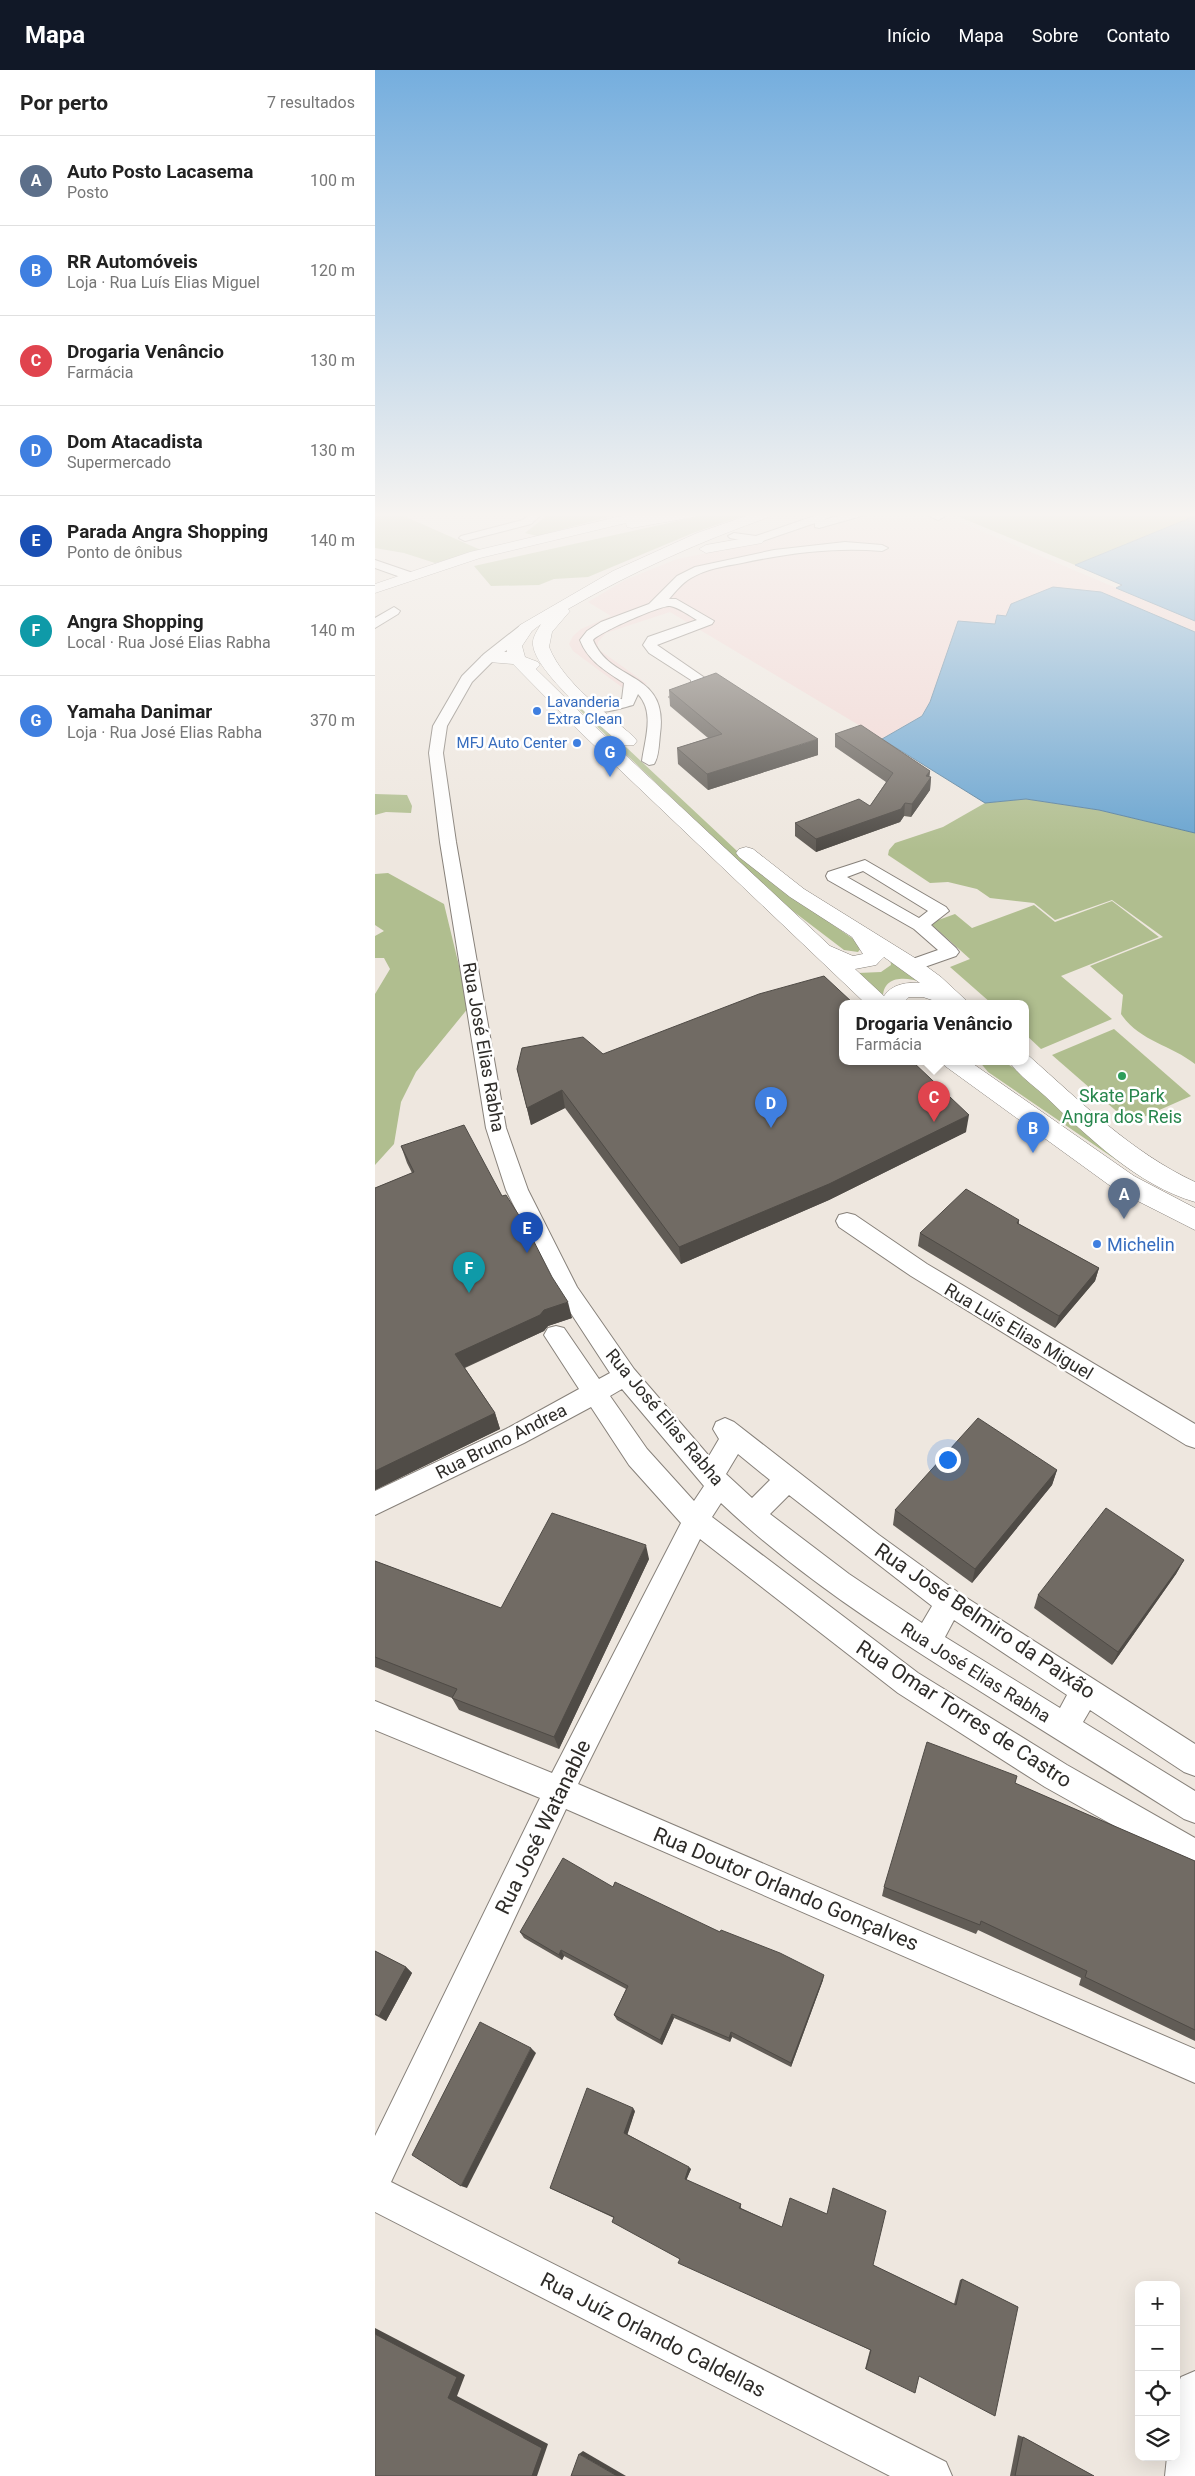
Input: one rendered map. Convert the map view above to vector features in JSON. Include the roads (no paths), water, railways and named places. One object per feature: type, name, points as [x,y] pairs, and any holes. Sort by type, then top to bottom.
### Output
[{"type":"main road","name":"Rua José Elias Rabha","points":[[527,628],[531,625]]},
{"type":"main road","points":[[549,625],[543,634],[541,646],[545,660],[566,683],[663,775]]},
{"type":"main road","points":[[527,628],[514,646],[517,659],[583,725],[875,1000]]},
{"type":"main road","points":[[489,657],[517,659],[546,670],[566,683]]},
{"type":"main road","points":[[736,843],[773,877],[857,930],[910,966],[954,1000]]},
{"type":"main road","points":[[816,945],[846,962],[858,964],[868,961],[874,956],[873,949],[857,930]]},
{"type":"main road","points":[[893,1000],[901,992],[911,989],[929,992],[951,1000]]},
{"type":"main road","points":[[959,1065],[1125,1183],[1195,1220]]},
{"type":"main road","points":[[1025,1065],[1106,1139],[1148,1170],[1195,1193]]},
{"type":"street","points":[[607,625],[598,629],[586,640],[587,646],[594,656],[631,682],[649,698],[654,706],[649,761]]},
{"type":"street","points":[[663,702],[693,690],[699,682],[698,678],[654,650],[650,645],[653,640],[696,625]]},
{"type":"street","name":"Rua José Elias Rabha","points":[[527,628],[489,657],[467,679],[440,726],[436,753],[448,842],[496,1128],[517,1190],[568,1292],[625,1376],[715,1480],[752,1515],[839,1583],[927,1642],[1195,1808]]},
{"type":"street","points":[[592,707],[614,706],[628,702],[631,694],[631,682]]},
{"type":"street","points":[[910,966],[950,952],[919,925],[834,876],[865,866],[940,911],[919,925]]},
{"type":"street","name":"Rua Luís Elias Miguel","points":[[847,1221],[919,1270],[1195,1437]]},
{"type":"street","name":"Rua Omar Torres de Castro","points":[[556,1336],[638,1457],[666,1490],[696,1520],[908,1683],[1056,1776],[1195,1856]]},
{"type":"street","name":"Rua Bruno Andrea","points":[[375,1504],[515,1436],[625,1376]]},
{"type":"street","name":"Rua José Watanable","points":[[375,2175],[559,1791],[696,1520],[715,1480],[729,1433]]},
{"type":"street","name":"Rua José Belmiro da Paixão","points":[[729,1433],[949,1602],[1195,1761]]},
{"type":"street","points":[[752,1515],[788,1479]]},
{"type":"street","points":[[927,1642],[949,1602]]},
{"type":"street","points":[[1065,1727],[1085,1690]]},
{"type":"street","name":"Rua Doutor Orlando Gonçalves","points":[[375,1715],[559,1791],[1195,2066]]},
{"type":"street","name":"Rua Juíz Orlando Caldellas","points":[[375,2193],[932,2476]]},
{"type":"street","points":[[1185,2476],[1195,2391]]},
{"type":"water","points":[[957,625],[1179,625],[1195,632],[1195,833],[1099,810],[1026,799],[985,803],[882,739],[922,716],[930,702]]},
{"type":"place","name":"Lavanderia Extra Clean","points":[[537,711]]},
{"type":"place","name":"MFJ Auto Center","points":[[577,743]]},
{"type":"place","name":"Yamaha Danimar","points":[[610,777]]},
{"type":"place","name":"Skate Park Angra dos Reis","points":[[1122,1076]]},
{"type":"place","name":"Drogaria Venâncio","points":[[934,1122]]},
{"type":"place","name":"Dom Atacadista","points":[[771,1128]]},
{"type":"place","name":"RR Automóveis","points":[[1033,1153]]},
{"type":"place","name":"Auto Posto Lacasema","points":[[1124,1219]]},
{"type":"place","name":"Michelin","points":[[1097,1244]]},
{"type":"place","name":"Parada Angra Shopping","points":[[527,1253]]},
{"type":"place","name":"Angra Shopping","points":[[469,1293]]}]
